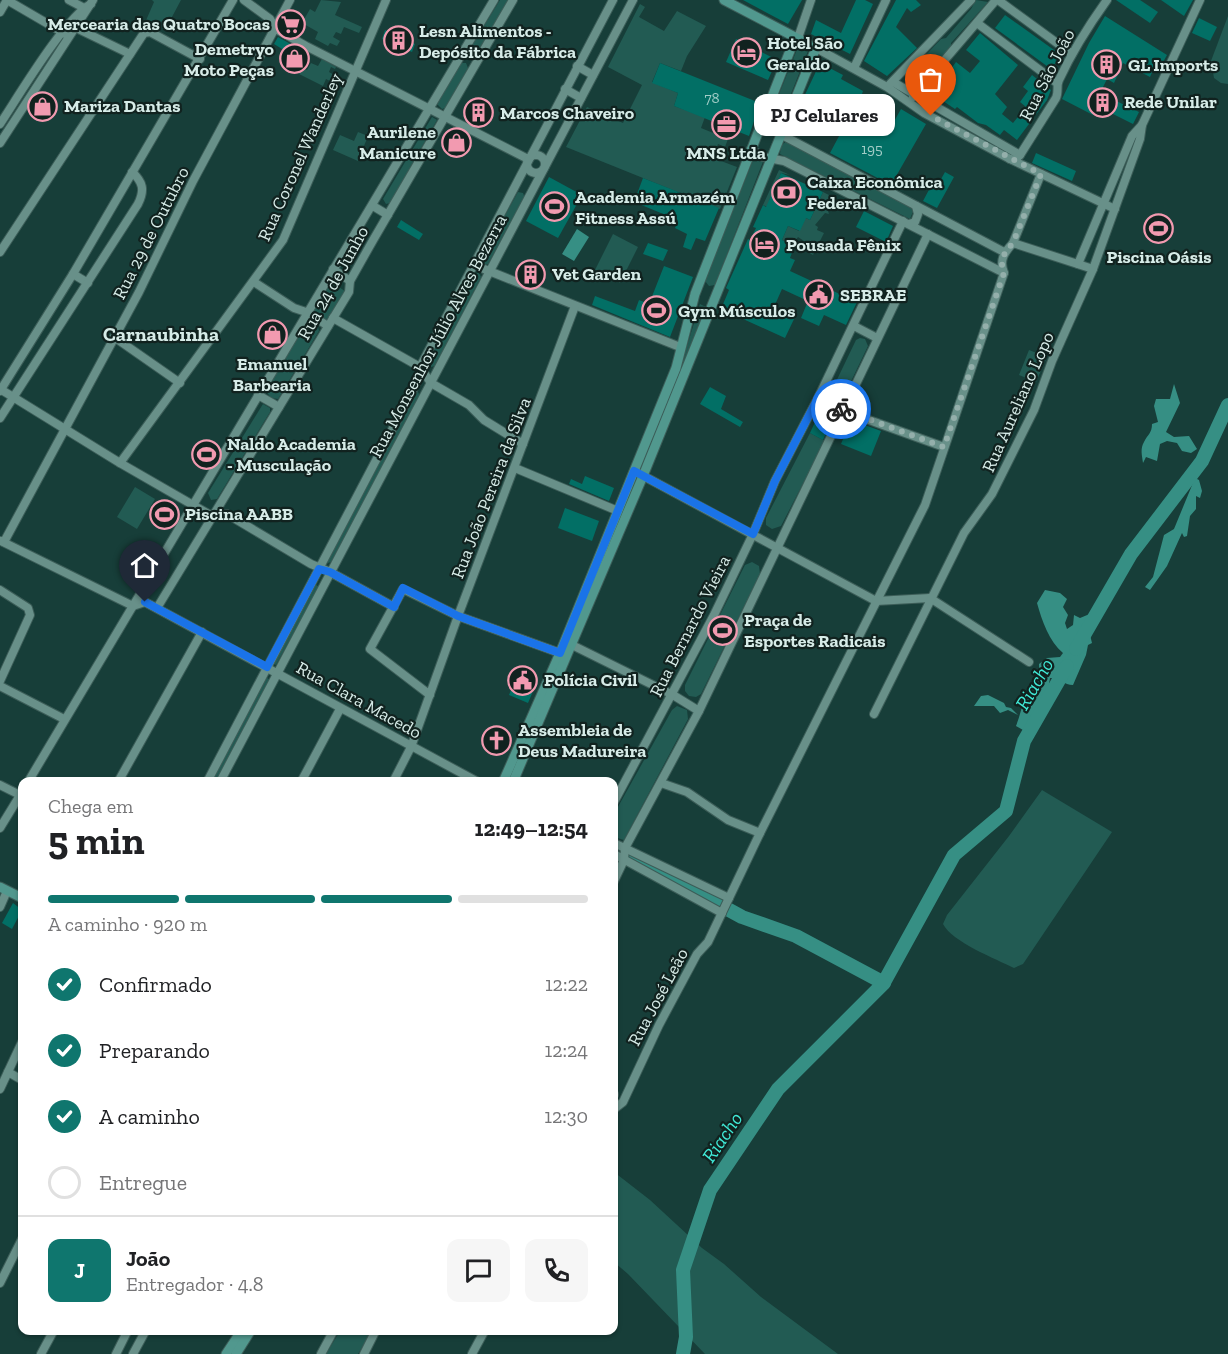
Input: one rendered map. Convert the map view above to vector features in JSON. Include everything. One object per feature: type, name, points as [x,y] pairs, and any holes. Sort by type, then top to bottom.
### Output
[{"type":"main road","points":[[505,777],[572,645],[639,474],[719,288],[816,48],[724,0]]},
{"type":"main road","points":[[515,777],[553,681],[560,653],[618,511],[639,474],[676,368],[695,294],[796,38]]},
{"type":"main road","points":[[700,282],[710,289],[719,288]]},
{"type":"main road","points":[[695,294],[698,290],[707,289],[711,292],[713,301]]},
{"type":"main road","points":[[3,889],[18,896]]},
{"type":"main road","points":[[226,1354],[239,1335]]},
{"type":"main road","points":[[236,1354],[248,1335]]},
{"type":"street","points":[[0,12],[7,0],[70,37]]},
{"type":"street","points":[[69,0],[89,6]]},
{"type":"street","points":[[233,0],[73,274],[0,390],[120,464],[212,516],[227,514],[319,569],[330,572],[394,607]]},
{"type":"street","points":[[244,0],[260,10],[276,29],[528,159]]},
{"type":"street","name":"Rua 29 de Outubro","points":[[2,542],[65,430],[177,218],[193,181],[290,0]]},
{"type":"street","name":"Rua Coronel Wanderley","points":[[120,464],[283,240],[386,0]]},
{"type":"street","name":"Rua 24 de Junho","points":[[31,777],[494,0]]},
{"type":"street","name":"Rua 24 de Junho","points":[[157,608],[349,292],[350,281],[513,0]]},
{"type":"street","name":"Rua Monsenhor Júlio Alves Bezerra","points":[[210,777],[415,386],[420,367],[613,0]]},
{"type":"street","name":"Rua Monsenhor Júlio Alves Bezerra","points":[[223,777],[633,0]]},
{"type":"street","points":[[796,38],[811,0]]},
{"type":"street","points":[[854,68],[886,0]]},
{"type":"street","points":[[890,85],[971,0]]},
{"type":"street","points":[[908,102],[997,0],[1072,54]]},
{"type":"street","name":"Rua São João","points":[[1020,155],[1056,98],[1057,83],[1072,54],[1107,0]]},
{"type":"street","name":"Rua Aureliano Lopo","points":[[874,714],[964,533],[1005,472],[1093,269],[1140,139],[1142,125],[1200,0]]},
{"type":"street","points":[[0,124],[68,24],[89,6]]},
{"type":"street","points":[[0,143],[77,28],[89,6]]},
{"type":"street","points":[[977,22],[1057,83]]},
{"type":"street","points":[[68,24],[130,54]]},
{"type":"street","points":[[0,252],[144,33],[150,32],[200,59]]},
{"type":"street","points":[[816,48],[890,85],[906,88],[1020,155],[1015,159],[1010,159]]},
{"type":"street","points":[[465,49],[465,55],[470,60],[478,58]]},
{"type":"street","points":[[457,62],[467,62],[471,71]]},
{"type":"street","points":[[577,66],[593,75]]},
{"type":"street","points":[[890,85],[900,97],[908,102],[1010,159],[1115,209]]},
{"type":"street","points":[[900,97],[907,95],[906,88]]},
{"type":"street","points":[[565,89],[581,98]]},
{"type":"street","name":"Rua Aureliano Lopo","points":[[1078,264],[1132,136],[1142,125]]},
{"type":"street","points":[[780,134],[1004,252],[1013,243],[1041,174]]},
{"type":"street","points":[[751,149],[763,157],[784,161],[1004,273]]},
{"type":"street","points":[[539,155],[543,159],[544,168],[538,173],[532,172],[527,167],[528,159],[539,155]]},
{"type":"street","points":[[0,418],[143,194],[140,179],[132,172]]},
{"type":"street","points":[[373,206],[388,215]]},
{"type":"street","name":"Rua Bernardo Vieira","points":[[618,795],[673,695],[753,534],[775,481],[906,223],[915,222],[918,217],[916,206]]},
{"type":"street","points":[[618,873],[624,860],[625,848],[699,711],[877,338],[931,235],[933,226],[942,219]]},
{"type":"street","points":[[1013,243],[1093,269]]},
{"type":"street","name":"Rua José Leão","points":[[618,1106],[623,1102],[659,1025],[697,954],[708,942],[760,833],[925,505],[1004,273],[1001,264],[1004,252]]},
{"type":"street","points":[[474,265],[680,347]]},
{"type":"street","points":[[333,269],[350,281]]},
{"type":"street","points":[[73,274],[88,283]]},
{"type":"street","points":[[254,282],[294,308],[306,312],[328,326]]},
{"type":"street","name":"Rua João Pereira da Silva","points":[[396,777],[411,748],[458,616],[575,306]]},
{"type":"street","points":[[333,318],[420,367],[431,383],[469,405],[484,420],[523,444]]},
{"type":"street","points":[[854,326],[877,338]]},
{"type":"street","points":[[114,337],[180,384]]},
{"type":"street","points":[[258,395],[279,407]]},
{"type":"street","points":[[819,396],[844,411],[944,447]]},
{"type":"street","points":[[515,468],[618,511]]},
{"type":"street","points":[[639,474],[876,601],[930,598],[1029,662]]},
{"type":"street","name":"Rua Clara Macedo","points":[[2,542],[133,606],[145,602],[157,608],[468,777]]},
{"type":"street","points":[[430,695],[370,649],[403,588],[458,616],[560,653]]},
{"type":"street","points":[[0,590],[28,608],[30,615],[0,681]]},
{"type":"street","points":[[121,777],[202,632]]},
{"type":"street","points":[[572,645],[673,695],[699,711]]},
{"type":"street","points":[[0,686],[64,719]]},
{"type":"street","points":[[304,777],[340,709]]},
{"type":"street","points":[[661,783],[687,792],[728,820],[760,833]]},
{"type":"street","points":[[0,785],[18,792]]},
{"type":"street","points":[[0,828],[18,798]]},
{"type":"street","points":[[618,845],[729,898]]},
{"type":"street","points":[[618,856],[722,913]]},
{"type":"street","points":[[0,907],[3,889]]},
{"type":"street","points":[[0,1089],[18,1051]]},
{"type":"street","points":[[8,1072],[18,1078]]},
{"type":"street","points":[[0,1284],[18,1247]]},
{"type":"street","points":[[42,1354],[52,1335]]},
{"type":"street","points":[[116,1354],[126,1335]]},
{"type":"street","points":[[133,1354],[144,1335]]},
{"type":"street","points":[[321,1354],[331,1335]]},
{"type":"street","points":[[364,1354],[374,1335]]},
{"type":"street","points":[[472,1354],[482,1335]]},
{"type":"shaded area","points":[[152,0],[181,0],[165,30],[155,25],[152,29],[144,25],[154,2]]},
{"type":"shaded area","points":[[321,0],[341,2],[335,15],[362,27],[359,33],[344,27],[341,34],[336,32],[333,37],[340,41],[337,46],[330,43],[328,46],[315,39],[318,32],[302,23],[310,9],[315,12]]},
{"type":"shaded area","points":[[500,0],[509,0],[475,56],[471,57],[468,52]]},
{"type":"shaded area","points":[[976,0],[988,2],[951,43],[951,48],[917,87],[909,85],[906,80],[907,75],[941,39],[946,38]]},
{"type":"shaded area","points":[[640,4],[645,7],[639,17],[664,31],[677,11],[706,26],[687,56],[681,71],[660,63],[652,82],[678,93],[674,106],[705,117],[701,128],[728,139],[725,147],[718,144],[713,158],[737,167],[720,209],[566,147],[587,107],[623,123],[642,85],[608,67]]},
{"type":"shaded area","points":[[1228,16],[1228,84],[1221,83],[1214,78],[1211,61]]},
{"type":"shaded area","points":[[798,47],[808,51],[789,99],[779,94]]},
{"type":"shaded area","points":[[322,59],[336,67],[335,69],[331,67],[329,72],[341,79],[338,85],[326,79],[323,86],[299,74],[302,68],[307,70],[311,63],[318,66]]},
{"type":"shaded area","points":[[461,63],[466,63],[468,68],[445,108],[442,109],[437,104]]},
{"type":"shaded area","points":[[432,117],[437,120],[390,203],[386,204],[383,199]]},
{"type":"shaded area","points":[[358,132],[368,136],[358,161],[333,150],[340,135],[354,141]]},
{"type":"shaded area","points":[[786,142],[914,209],[910,219],[780,154],[781,145]]},
{"type":"shaded area","points":[[755,155],[764,159],[715,285],[709,286],[705,281]]},
{"type":"shaded area","points":[[779,170],[790,175],[781,173],[769,201],[810,220],[823,192],[835,198],[828,211],[829,214],[825,213],[815,225],[818,227],[817,230],[824,233],[813,255],[800,248],[804,241],[798,237],[793,244],[782,240],[788,226],[799,231],[804,221],[763,205]]},
{"type":"shaded area","points":[[518,192],[523,193],[525,198],[488,264],[485,265],[480,260]]},
{"type":"shaded area","points":[[613,234],[638,247],[620,283],[595,270]]},
{"type":"shaded area","points":[[476,273],[479,273],[481,277],[435,366],[431,367],[428,362]]},
{"type":"shaded area","points":[[331,282],[345,291],[327,320],[313,311]]},
{"type":"shaded area","points":[[700,304],[706,307],[642,468],[640,467],[685,352]]},
{"type":"shaded area","points":[[310,322],[318,327],[319,331],[278,399],[271,398],[266,391],[306,323]]},
{"type":"shaded area","points":[[865,339],[868,346],[844,396],[837,397],[832,390],[856,340]]},
{"type":"shaded area","points":[[1029,350],[1047,357],[1036,382],[1019,375]]},
{"type":"shaded area","points":[[418,392],[420,396],[331,562],[328,563],[415,393]]},
{"type":"shaded area","points":[[263,404],[270,408],[270,412],[217,499],[211,500],[208,493]]},
{"type":"shaded area","points":[[810,433],[825,441],[781,526],[772,529],[766,525],[766,518]]},
{"type":"shaded area","points":[[135,487],[155,499],[137,529],[117,517]]},
{"type":"shaded area","name":"Praça de Esportes Radicais","points":[[752,562],[759,566],[760,574],[701,694],[696,697],[689,696],[685,691],[685,685],[745,565]]},
{"type":"shaded area","points":[[315,584],[319,587],[276,665],[273,663]]},
{"type":"shaded area","points":[[266,677],[270,680],[219,777],[213,777]]},
{"type":"shaded area","points":[[677,706],[687,710],[688,719],[624,840],[618,838],[618,807],[672,710]]},
{"type":"shaded area","points":[[1042,790],[1112,832],[1023,964],[1014,968],[955,937],[943,924],[947,915]]},
{"type":"shaded area","points":[[618,1175],[650,1200],[702,1248],[761,1297],[838,1354],[705,1354],[618,1265]]},
{"type":"shaded area","points":[[338,1335],[370,1335],[358,1354],[326,1354]]},
{"type":"water","points":[[577,229],[589,237],[574,261],[562,254]]},
{"type":"water","points":[[1174,384],[1180,403],[1166,432],[1174,437],[1189,436],[1197,449],[1191,453],[1182,451],[1177,443],[1167,441],[1160,444],[1157,461],[1146,457],[1143,463],[1143,445],[1151,432],[1152,424],[1158,422],[1154,406],[1156,399],[1170,399]]},
{"type":"water","points":[[1195,478],[1199,480],[1202,491],[1200,498],[1196,496],[1196,509],[1190,516],[1187,536],[1184,537],[1182,533],[1167,566],[1150,590],[1145,587],[1153,577],[1164,535],[1174,529]]},
{"type":"water","points":[[1045,590],[1060,593],[1067,599],[1063,607],[1068,615],[1065,623],[1067,629],[1073,625],[1074,615],[1080,618],[1092,613],[1094,616],[1083,631],[1090,635],[1092,643],[1088,645],[1073,685],[1050,678],[1048,690],[1055,695],[1054,699],[1044,699],[1043,703],[1047,707],[1044,717],[1029,721],[1023,730],[1016,726],[1026,694],[1038,673],[1039,664],[1047,658],[1060,657],[1063,653],[1050,637],[1037,603]]},
{"type":"water","points":[[988,695],[1004,703],[1018,715],[1008,710],[1000,713],[994,706],[974,706],[981,696]]},
{"type":"building","points":[[743,0],[802,0],[788,24]]},
{"type":"building","points":[[856,0],[865,0],[873,4],[850,54],[811,34],[816,20],[841,33]]},
{"type":"building","points":[[896,0],[916,0],[921,5],[911,12],[907,8],[896,27],[917,48],[887,76],[864,61]]},
{"type":"building","points":[[1116,0],[1140,0],[1158,12],[1150,23]]},
{"type":"building","points":[[1161,0],[1193,0],[1184,16]]},
{"type":"building","points":[[1005,15],[1061,55],[1051,69],[995,28]]},
{"type":"building","points":[[1105,16],[1167,55],[1157,73],[1153,70],[1150,77],[1123,63],[1114,83],[1107,79],[1100,93],[1139,112],[1133,124],[1097,106],[1093,115],[1062,99]]},
{"type":"building","points":[[1199,18],[1217,27],[1210,41],[1192,33]]},
{"type":"building","name":"Lesn Alimentos - Depósito da Fábrica","points":[[385,30],[415,44],[412,52],[382,39]]},
{"type":"building","points":[[980,33],[1018,65],[995,94],[1007,107],[1002,114],[1013,123],[1026,107],[1020,102],[1028,91],[1023,87],[1032,75],[1051,90],[1047,100],[1017,140],[1004,130],[1000,135],[934,95],[956,62],[970,73],[980,61],[966,50]]},
{"type":"building","name":"Demetryo Moto Peças","points":[[278,37],[309,54],[300,72],[282,62],[287,52],[274,44]]},
{"type":"building","name":"Hotel São Geraldo","points":[[736,39],[777,60],[768,80],[726,62]]},
{"type":"building","points":[[660,63],[760,103],[749,136],[674,106],[678,93],[652,83]]},
{"type":"building","points":[[820,63],[843,75],[841,79],[886,107],[880,118],[892,125],[901,109],[926,124],[891,185],[830,153],[846,123],[802,101]]},
{"type":"building","points":[[1036,153],[1076,171],[1072,181],[1032,163]]},
{"type":"building","points":[[945,172],[954,177],[937,208],[923,201],[931,186],[936,188]]},
{"type":"building","points":[[781,173],[823,192],[810,220],[806,218],[800,231],[788,226],[782,240],[795,245],[790,258],[795,260],[790,271],[857,302],[846,325],[824,315],[819,326],[801,318],[808,301],[782,289],[774,307],[795,317],[785,338],[721,309],[729,290],[726,288],[748,239],[750,240],[756,228],[753,227],[763,205],[766,207]]},
{"type":"building","name":"Academia Armazém Fitness Assú","points":[[549,177],[582,195],[558,238],[526,221]]},
{"type":"building","points":[[643,178],[719,208],[705,241],[696,238],[691,250],[683,247],[687,234],[675,228],[678,220],[634,202]]},
{"type":"building","points":[[864,211],[893,226],[886,242],[856,227]]},
{"type":"building","points":[[401,220],[423,234],[419,240],[397,227]]},
{"type":"building","points":[[648,243],[668,250],[663,261],[643,254]]},
{"type":"building","name":"Vet Garden","points":[[526,264],[541,271],[536,283],[520,277]]},
{"type":"building","points":[[664,266],[693,277],[670,337],[592,305],[595,296],[635,311],[639,300],[649,304]]},
{"type":"building","points":[[710,387],[726,396],[721,409],[743,422],[740,427],[700,404]]},
{"type":"building","points":[[821,409],[835,414],[823,440],[810,433]]},
{"type":"building","points":[[851,420],[881,431],[871,456],[841,444]]},
{"type":"building","points":[[585,476],[614,488],[609,501],[569,484],[571,479],[582,484]]},
{"type":"building","points":[[565,508],[599,521],[592,541],[558,528]]},
{"type":"building","name":"Polícia Civil","points":[[520,667],[535,673],[529,687],[534,689],[528,703],[509,695]]},
{"type":"building","name":"Assembleia de Deus Madureira","points":[[486,729],[511,743],[508,750],[483,737]]},
{"type":"building","points":[[13,903],[18,907],[18,918],[12,929],[2,923]]},
{"type":"waterway","name":"Riacho","points":[[1076,649],[1131,554],[1202,461],[1228,405]]},
{"type":"waterway","name":"Riacho","points":[[683,1354],[686,1337],[683,1270],[710,1190],[778,1089],[883,984],[954,855],[1006,811],[1024,741],[1067,666]]},
{"type":"waterway","name":"Riacho","points":[[634,858],[742,917],[796,936],[884,983]]},
{"type":"way so far","points":[[841,409],[944,447],[1004,273],[1001,264],[1004,252],[1013,243],[1041,174],[931,116]]},
{"type":"place","name":"Mercearia das Quatro Bocas","points":[[291,24]]},
{"type":"place","name":"Lesn Alimentos - Depósito da Fábrica","points":[[398,41]]},
{"type":"place","name":"Hotel São Geraldo","points":[[746,53]]},
{"type":"place","name":"Demetryo Moto Peças","points":[[295,59]]},
{"type":"place","name":"GL Imports","points":[[1107,65]]},
{"type":"place","name":"Rede Unilar","points":[[1103,102]]},
{"type":"place","name":"Mariza Dantas","points":[[43,106]]},
{"type":"place","name":"Marcos Chaveiro","points":[[479,113]]},
{"type":"place","name":"PJ Celulares","points":[[931,116]]},
{"type":"place","name":"MNS Ltda","points":[[726,124]]},
{"type":"place","name":"Aurilene Manicure","points":[[457,142]]},
{"type":"place","name":"Caixa Econômica Federal","points":[[786,192]]},
{"type":"place","name":"Academia Armazém Fitness Assú","points":[[554,207]]},
{"type":"place","name":"Piscina Oásis","points":[[1159,228]]},
{"type":"place","name":"Pousada Fênix","points":[[765,245]]},
{"type":"place","name":"Vet Garden","points":[[531,274]]},
{"type":"place","name":"SEBRAE","points":[[819,295]]},
{"type":"place","name":"Gym Músculos","points":[[657,311]]},
{"type":"place","name":"Emanuel Barbearia","points":[[272,335]]},
{"type":"place","name":"Naldo Academia - Musculação","points":[[206,454]]},
{"type":"place","name":"Piscina AABB","points":[[164,514]]},
{"type":"place","name":"Praça de Esportes Radicais","points":[[723,630]]},
{"type":"place","name":"Polícia Civil","points":[[523,680]]},
{"type":"place","name":"Assembleia de Deus Madureira","points":[[497,740]]},
{"type":"district","name":"Carnaubinha","points":[[161,334]]},
{"type":"route","points":[[145,602],[267,667],[319,569],[330,572],[394,607],[403,588],[458,616],[560,653],[634,471],[753,534],[775,481],[819,396],[841,409]]}]
